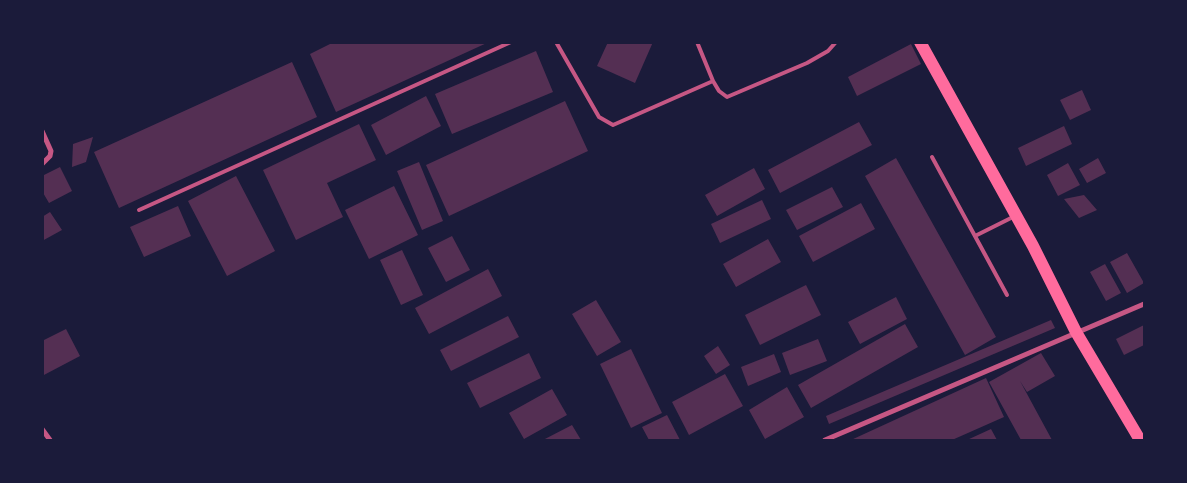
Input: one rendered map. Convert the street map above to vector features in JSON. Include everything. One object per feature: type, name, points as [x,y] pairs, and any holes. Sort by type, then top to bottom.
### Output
[{"type":"main road","points":[[920,42],[1016,215],[1076,332],[1140,440]]},
{"type":"street","points":[[42,131],[51,151],[50,156],[42,164]]},
{"type":"street","points":[[825,440],[1144,304]]},
{"type":"street","points":[[42,429],[50,440]]},
{"type":"lane","points":[[139,210],[511,42]]},
{"type":"lane","points":[[556,42],[599,117],[613,125],[713,81]]},
{"type":"lane","points":[[697,42],[713,81],[719,92],[727,97],[807,63],[828,51],[836,42]]},
{"type":"lane","points":[[932,157],[1007,295]]},
{"type":"lane","points":[[975,236],[1016,215]]},
{"type":"building","points":[[334,42],[489,42],[336,112],[310,54]]},
{"type":"building","points":[[608,42],[653,42],[635,83],[597,66]]},
{"type":"building","points":[[911,44],[921,64],[857,96],[848,77]]},
{"type":"building","points":[[536,51],[553,92],[452,134],[435,94]]},
{"type":"building","points":[[292,62],[317,117],[119,208],[94,152]]},
{"type":"building","points":[[1082,90],[1091,110],[1070,120],[1060,100]]},
{"type":"building","points":[[426,96],[441,126],[386,155],[371,125]]},
{"type":"building","points":[[565,101],[588,151],[449,216],[426,165]]},
{"type":"building","points":[[859,122],[872,145],[780,193],[768,170]]},
{"type":"building","points":[[359,124],[376,160],[327,183],[343,217],[296,240],[263,170]]},
{"type":"building","points":[[1064,126],[1072,144],[1026,166],[1018,148]]},
{"type":"building","points":[[93,137],[86,162],[72,167],[73,144]]},
{"type":"building","points":[[896,158],[996,337],[965,355],[865,176]]},
{"type":"building","points":[[1098,158],[1106,173],[1087,183],[1079,169]]},
{"type":"building","points":[[419,162],[443,221],[422,230],[397,171]]},
{"type":"building","points":[[1068,163],[1080,185],[1058,196],[1047,175]]},
{"type":"building","points":[[60,167],[72,191],[49,203],[42,191],[42,176]]},
{"type":"building","points":[[754,168],[765,189],[717,216],[705,195]]},
{"type":"building","points":[[236,176],[275,251],[227,276],[188,201]]},
{"type":"building","points":[[394,186],[418,235],[369,259],[345,210]]},
{"type":"building","points":[[832,187],[843,207],[797,230],[786,210]]},
{"type":"building","points":[[1084,195],[1097,210],[1079,218],[1064,199]]},
{"type":"building","points":[[762,200],[771,219],[720,243],[711,224]]},
{"type":"building","points":[[861,203],[875,229],[813,262],[799,236]]},
{"type":"building","points":[[178,206],[191,236],[144,257],[130,227]]},
{"type":"building","points":[[50,212],[62,230],[42,241],[42,217]]},
{"type":"building","points":[[452,236],[470,270],[446,282],[428,248]]},
{"type":"building","points":[[768,239],[781,262],[736,287],[723,264]]},
{"type":"building","points":[[402,250],[423,295],[401,305],[380,260]]},
{"type":"building","points":[[1127,253],[1144,283],[1127,293],[1110,262]]},
{"type":"building","points":[[1105,264],[1121,293],[1106,301],[1090,272]]},
{"type":"building","points":[[488,269],[502,296],[429,334],[415,308]]},
{"type":"building","points":[[806,285],[821,315],[760,345],[745,315]]},
{"type":"building","points":[[896,297],[907,319],[860,344],[848,322]]},
{"type":"building","points":[[596,300],[621,342],[597,356],[572,314]]},
{"type":"building","points":[[508,316],[519,337],[451,371],[440,350]]},
{"type":"building","points":[[1051,320],[1055,328],[829,424],[826,416]]},
{"type":"building","points":[[905,324],[918,347],[811,408],[798,385]]},
{"type":"building","points":[[1144,325],[1144,345],[1124,355],[1116,339]]},
{"type":"building","points":[[66,329],[80,356],[42,376],[42,341]]},
{"type":"building","points":[[818,339],[827,361],[790,375],[782,353]]},
{"type":"building","points":[[718,346],[730,365],[716,374],[704,356]]},
{"type":"building","points":[[631,349],[662,413],[631,428],[600,364]]},
{"type":"building","points":[[529,353],[541,378],[480,408],[467,383]]},
{"type":"building","points":[[1041,353],[1055,376],[1027,392],[1020,381],[1052,440],[1021,440],[989,382]]},
{"type":"building","points":[[774,354],[781,372],[748,386],[741,367]]},
{"type":"building","points":[[725,374],[743,406],[689,435],[672,402]]},
{"type":"building","points":[[986,378],[1004,417],[952,440],[851,440]]},
{"type":"building","points":[[787,387],[804,417],[765,439],[749,410]]},
{"type":"building","points":[[552,389],[567,415],[524,439],[509,413]]},
{"type":"building","points":[[667,415],[680,440],[649,440],[642,427]]},
{"type":"building","points":[[572,425],[581,440],[543,440]]},
{"type":"building","points":[[991,429],[997,440],[967,440]]}]
